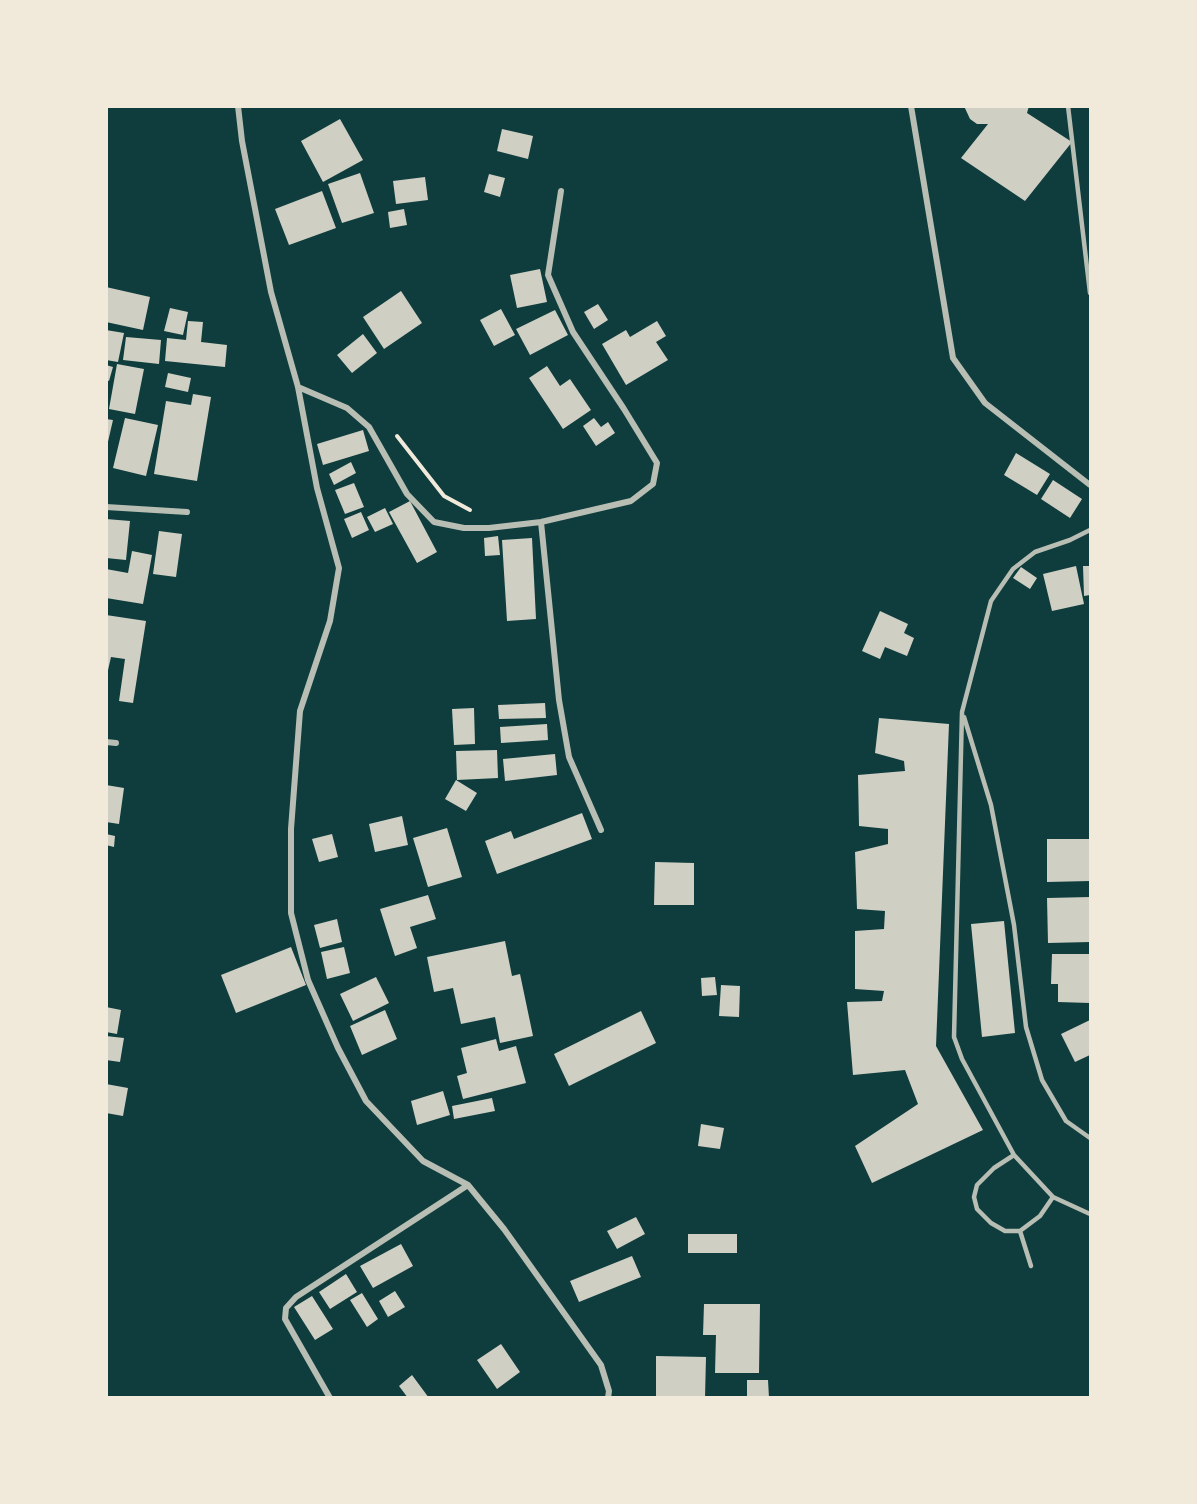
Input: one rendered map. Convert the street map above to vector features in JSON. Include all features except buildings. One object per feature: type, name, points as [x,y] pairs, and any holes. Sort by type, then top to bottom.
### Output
[{"type":"street","points":[[238,106],[242,141],[271,292],[298,387],[317,488],[339,568],[330,621],[300,711],[291,829],[291,913],[308,980],[338,1048],[366,1101],[423,1161],[468,1185],[504,1229],[601,1365],[609,1391],[608,1398]]},
{"type":"street","points":[[911,106],[953,358],[985,403],[1090,485]]},
{"type":"street","points":[[298,387],[347,408],[369,427],[406,494],[434,522],[464,528],[489,528],[541,522],[631,501],[653,484],[657,463],[573,332],[548,275],[561,190]]},
{"type":"street","points":[[106,507],[187,512]]},
{"type":"street","points":[[541,522],[559,700],[569,757],[601,830]]},
{"type":"street","points":[[106,742],[116,743]]},
{"type":"street","points":[[330,1398],[285,1319],[286,1308],[296,1297],[468,1185]]},
{"type":"lane","points":[[1068,106],[1090,294]]},
{"type":"lane","points":[[1090,530],[1070,540],[1035,552],[1013,569],[991,601],[962,712],[954,1037],[962,1059],[1014,1155],[1053,1197],[1090,1214]]},
{"type":"lane","points":[[962,712],[991,805],[1014,925],[1026,1027],[1042,1080],[1066,1121],[1090,1138]]},
{"type":"lane","points":[[1014,1155],[994,1168],[977,1185],[974,1197],[977,1209],[991,1223],[1005,1230],[1020,1231],[1040,1216],[1053,1197]]},
{"type":"lane","points":[[1020,1231],[1031,1266]]},
{"type":"path","points":[[396,435],[444,496],[468,507],[489,528]]}]
